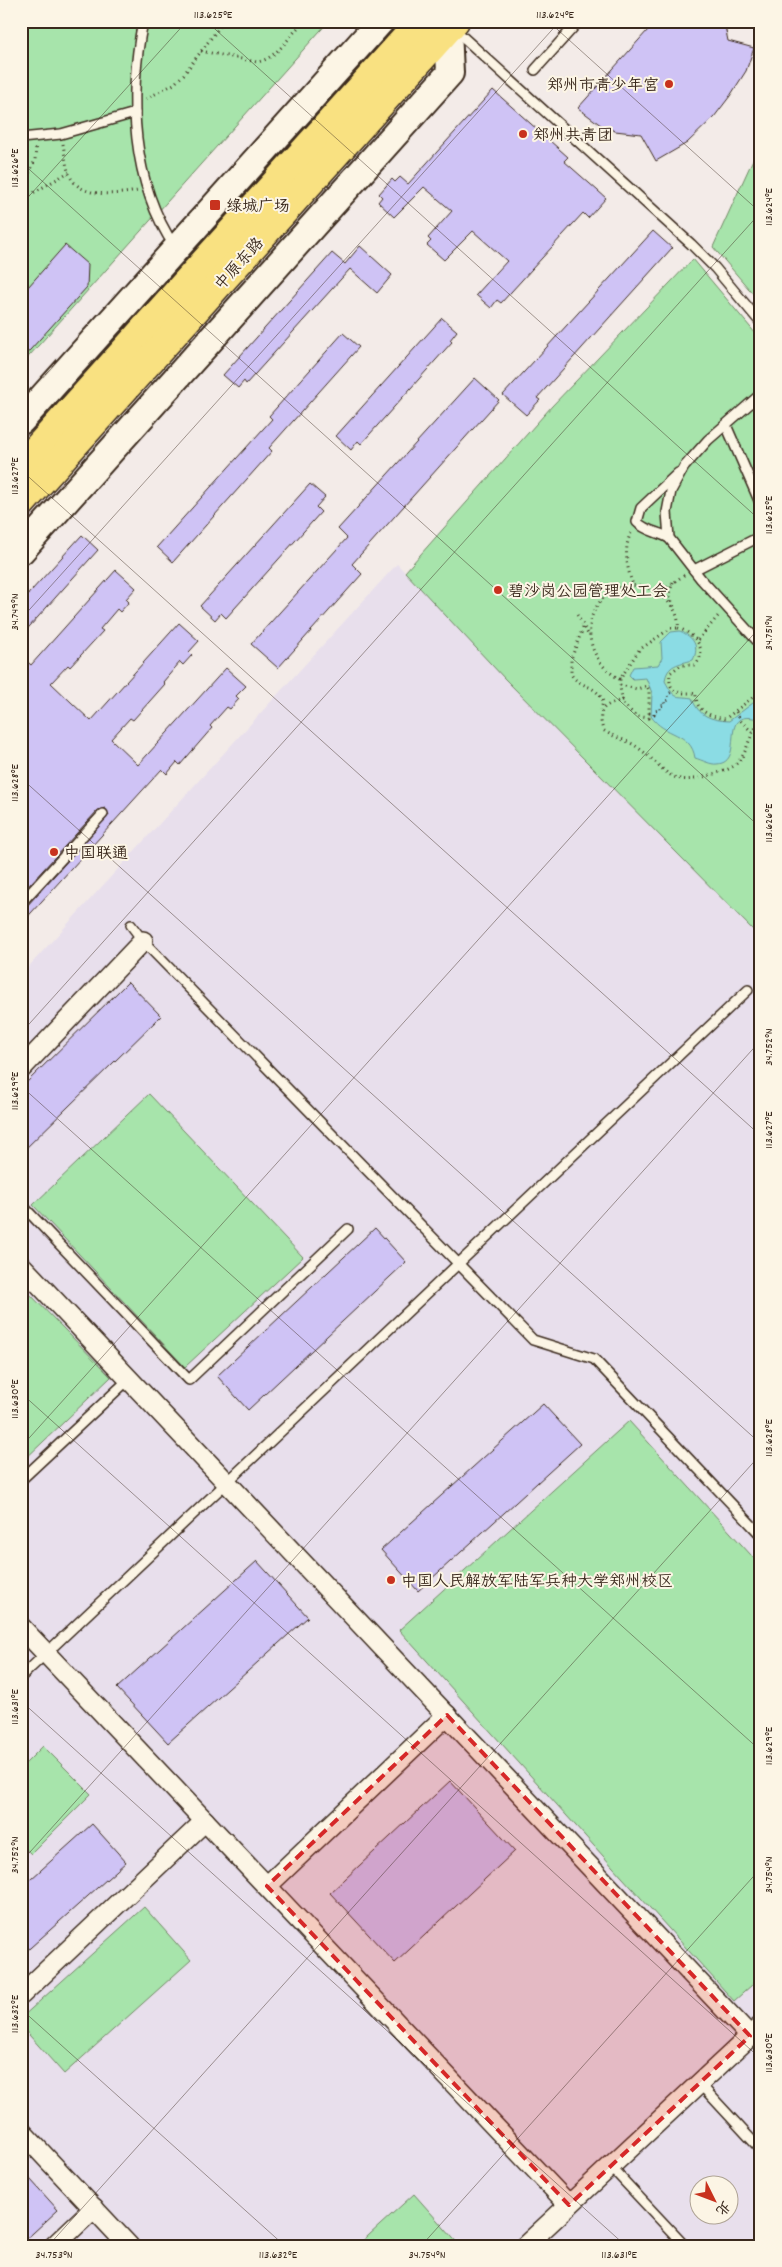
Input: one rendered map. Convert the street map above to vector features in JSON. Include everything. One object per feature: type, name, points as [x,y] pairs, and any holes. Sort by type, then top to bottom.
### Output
[{"type":"main road","name":"中原东路","points":[[21,466],[421,21]]},
{"type":"main road","name":"中原东路","points":[[21,504],[451,25]]},
{"type":"street","points":[[48,436],[23,417],[381,21]]},
{"type":"street","points":[[21,551],[450,73],[451,25]]},
{"type":"street","points":[[21,1069],[143,942]]},
{"type":"street","points":[[21,1265],[447,1715],[755,2031],[525,2246]]},
{"type":"street","points":[[21,1627],[569,2205]]},
{"type":"street","points":[[267,1886],[447,1715]]},
{"type":"street","points":[[21,1995],[205,1821]]},
{"type":"street","points":[[21,2131],[129,2246]]},
{"type":"street","points":[[54,2246],[94,2208]]},
{"type":"lane","points":[[143,21],[134,109],[148,190],[161,227],[176,249]]},
{"type":"lane","points":[[535,70],[579,21]]},
{"type":"lane","points":[[451,25],[715,268],[761,323]]},
{"type":"lane","points":[[21,138],[61,134],[134,109]]},
{"type":"lane","points":[[761,394],[726,425],[641,508],[637,522],[642,528],[656,531],[669,538],[694,570],[761,646]]},
{"type":"lane","points":[[726,425],[761,505]]},
{"type":"lane","points":[[669,538],[667,512],[671,491],[684,468]]},
{"type":"lane","points":[[694,570],[761,536]]},
{"type":"lane","points":[[21,903],[103,814]]},
{"type":"lane","points":[[131,925],[143,942],[460,1263],[533,1340],[594,1360],[761,1535]]},
{"type":"lane","points":[[21,1677],[748,990]]},
{"type":"lane","points":[[21,1204],[189,1380],[348,1229]]},
{"type":"lane","points":[[21,1480],[129,1379]]},
{"type":"lane","points":[[699,2084],[761,2150]]},
{"type":"lane","points":[[610,2166],[685,2246]]},
{"type":"path","points":[[134,109],[174,84],[224,21]]},
{"type":"path","points":[[201,51],[256,62],[266,61],[274,55],[304,21]]},
{"type":"path","points":[[61,134],[69,172],[72,180],[80,187],[96,192],[119,194],[148,190]]},
{"type":"path","points":[[21,191],[35,160],[37,137]]},
{"type":"path","points":[[21,200],[69,172]]},
{"type":"path","points":[[633,585],[627,566],[627,540],[637,522]]},
{"type":"path","points":[[620,679],[602,666],[594,656],[589,635],[595,609],[614,591],[633,585],[662,591],[673,581],[694,570]]},
{"type":"path","points":[[673,581],[669,594],[679,621],[678,628]]},
{"type":"path","points":[[658,591],[674,608]]},
{"type":"path","points":[[698,640],[726,607]]},
{"type":"path","points":[[576,615],[589,635]]},
{"type":"path","points":[[583,628],[571,659],[571,674],[574,680],[595,689],[601,696],[603,702],[600,716],[603,730],[618,739],[634,745],[667,773],[682,780],[693,781],[723,772],[739,762],[752,732],[758,725],[761,725]]},
{"type":"path","points":[[620,685],[637,689],[647,686],[649,690],[649,718],[636,716],[623,700],[620,685],[620,679],[639,650],[671,628],[678,628],[692,633],[698,640],[700,657],[697,663],[681,665],[670,673],[670,685],[674,692]]},
{"type":"path","points":[[649,713],[654,714],[654,711],[660,710],[660,706],[669,700],[668,694],[674,692],[683,695],[696,693],[695,700],[700,708],[712,716],[725,719],[737,713],[761,691]]},
{"type":"path","points":[[601,711],[608,704],[623,700]]},
{"type":"path","points":[[737,713],[741,721],[752,732]]},
{"type":"highlighted area","points":[[447,1715],[750,2036],[569,2205],[267,1886]]},
{"type":"shaded area","name":"中国人民解放军陆军兵种大学郑州校区","points":[[397,564],[761,935],[761,2246],[21,2246],[21,975]]},
{"type":"green space","name":"绿城广场","points":[[21,21],[329,21],[21,365]]},
{"type":"green space","points":[[761,142],[761,303],[713,247]]},
{"type":"green space","points":[[693,259],[761,340],[761,938],[505,679],[405,572],[552,406]]},
{"type":"green space","points":[[149,1094],[303,1257],[185,1367],[33,1205]]},
{"type":"green space","points":[[21,1285],[111,1377],[21,1463]]},
{"type":"green space","points":[[629,1421],[761,1566],[761,1977],[734,2001],[399,1630]]},
{"type":"green space","points":[[43,1746],[91,1794],[31,1854],[21,1844],[21,1768]]},
{"type":"green space","points":[[144,1907],[191,1960],[64,2074],[21,2026],[21,2018]]},
{"type":"green space","points":[[414,2194],[460,2246],[357,2246]]},
{"type":"water","points":[[680,631],[692,639],[696,650],[693,660],[674,666],[668,671],[665,681],[671,692],[678,697],[692,698],[698,709],[706,716],[716,720],[729,721],[761,697],[761,720],[747,718],[739,720],[735,727],[730,754],[726,761],[717,764],[695,758],[692,749],[683,738],[656,723],[651,716],[652,693],[646,678],[633,679],[629,675],[633,667],[658,665],[662,658],[661,642],[671,632]]},
{"type":"building","name":"郑州市青少年宫","points":[[656,21],[724,21],[728,41],[754,48],[746,71],[714,117],[687,143],[656,161],[641,134],[615,131],[602,126],[578,108]]},
{"type":"building","points":[[493,90],[568,157],[564,161],[606,198],[588,218],[583,213],[501,303],[497,300],[491,308],[476,295],[507,261],[473,231],[444,260],[427,245],[431,241],[428,238],[452,211],[424,187],[394,217],[378,202],[382,197],[379,194],[392,179],[395,182],[400,177],[408,184]]},
{"type":"building","points":[[653,231],[672,248],[537,398],[540,400],[526,415],[503,395]]},
{"type":"building","points":[[65,245],[88,265],[87,287],[21,360],[21,295]]},
{"type":"building","points":[[360,246],[392,275],[377,293],[350,269],[246,384],[244,381],[238,388],[223,375],[332,253],[345,264]]},
{"type":"building","points":[[442,318],[457,331],[450,340],[452,342],[361,444],[358,441],[351,450],[336,436]]},
{"type":"building","points":[[343,333],[359,347],[269,448],[272,451],[173,562],[157,547],[272,419],[269,416]]},
{"type":"building","points":[[475,378],[499,400],[352,564],[362,574],[278,668],[251,644],[347,538],[338,529]]},
{"type":"building","points":[[310,484],[325,497],[316,507],[321,512],[226,618],[221,613],[215,620],[200,606]]},
{"type":"building","points":[[82,535],[98,550],[21,636],[21,602]]},
{"type":"building","points":[[116,570],[136,588],[126,599],[129,602],[120,612],[117,609],[100,629],[103,631],[70,667],[68,665],[51,683],[91,721],[179,623],[199,641],[189,652],[192,655],[183,665],[180,662],[163,682],[165,684],[133,720],[130,718],[111,739],[138,765],[226,668],[246,686],[236,696],[239,699],[230,709],[227,707],[210,726],[212,728],[180,765],[177,762],[167,774],[162,769],[21,924],[21,909],[26,907],[109,815],[105,808],[98,810],[21,894],[21,656],[31,665]]},
{"type":"building","points":[[128,982],[161,1016],[21,1153],[21,1088]]},
{"type":"building","points":[[375,1228],[406,1262],[248,1410],[217,1376]]},
{"type":"building","points":[[543,1404],[580,1444],[418,1591],[381,1550]]},
{"type":"building","points":[[257,1561],[308,1617],[168,1743],[117,1688]]},
{"type":"building","points":[[450,1781],[515,1851],[395,1963],[330,1893]]},
{"type":"building","points":[[92,1824],[126,1862],[21,1956],[21,1888]]},
{"type":"building","points":[[21,2169],[58,2210],[21,2244]]},
{"type":"place","name":"郑州市青少年宫","points":[[669,84]]},
{"type":"place","name":"郑州共青团","points":[[523,134]]},
{"type":"place","name":"绿城广场","points":[[215,205]]},
{"type":"place","name":"碧沙岗公园管理处工会","points":[[498,590]]},
{"type":"place","name":"中国联通","points":[[54,852]]},
{"type":"place","name":"中国人民解放军陆军兵种大学郑州校区","points":[[391,1580]]}]
